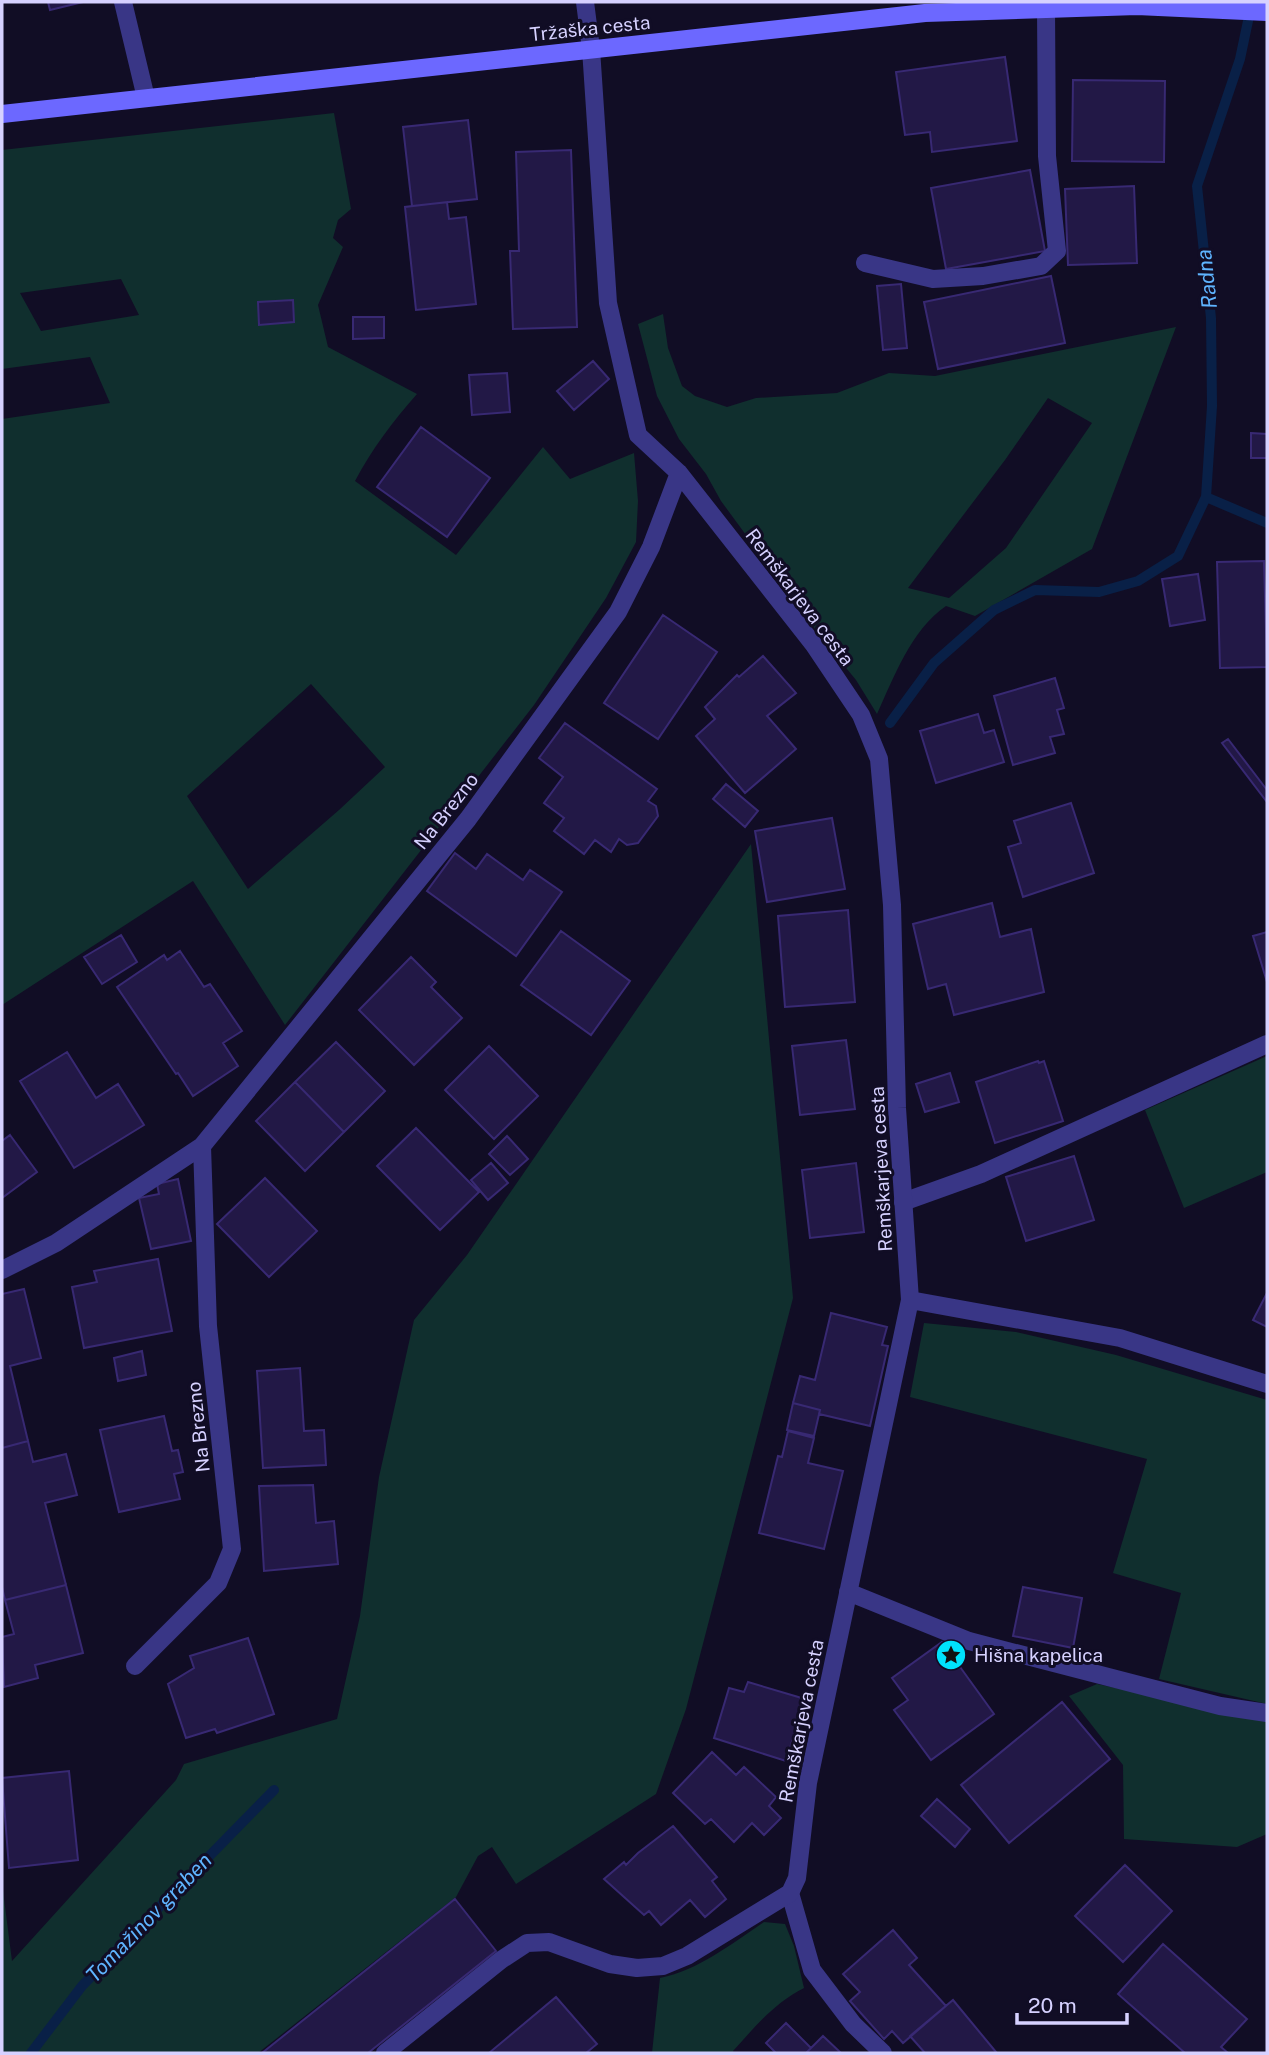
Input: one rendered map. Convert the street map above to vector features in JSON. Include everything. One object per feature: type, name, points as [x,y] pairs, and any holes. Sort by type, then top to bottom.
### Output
[{"type":"main road","name":"Tržaška cesta","points":[[2,114],[591,49],[926,8],[1137,6],[1267,12]]},
{"type":"street","points":[[123,2],[146,98]]},
{"type":"street","name":"Remškarjeva cesta","points":[[585,2],[591,49],[608,303],[638,435],[679,473],[814,645],[861,715],[880,759],[892,905],[897,1108],[910,1300],[808,1783],[797,1878],[790,1893]]},
{"type":"street","points":[[865,263],[933,279],[983,276],[1041,266],[1057,251],[1047,156],[1046,8]]},
{"type":"street","name":"Na Brezno","points":[[2,1270],[56,1243],[202,1146],[468,819],[618,612],[651,547],[679,473]]},
{"type":"street","points":[[904,1202],[981,1174],[1267,1044]]},
{"type":"street","name":"Na Brezno","points":[[135,1666],[218,1583],[232,1549],[208,1326],[202,1146]]},
{"type":"street","points":[[910,1300],[1119,1338],[1267,1384]]},
{"type":"street","points":[[848,1592],[969,1641],[1220,1706],[1267,1713]]},
{"type":"street","points":[[385,2053],[501,1960],[527,1943],[550,1942],[610,1964],[637,1968],[663,1966],[687,1956],[790,1893],[812,1970],[853,2024],[883,2053]]},
{"type":"green space","points":[[334,113],[351,209],[338,220],[333,238],[343,247],[318,305],[328,347],[417,394],[383,436],[355,481],[456,555],[543,447],[570,479],[634,453],[638,501],[636,542],[606,598],[534,705],[285,1025],[193,881],[2,1005],[2,419],[110,403],[90,357],[2,369],[2,150]],"holes":[[[121,279],[139,315],[41,331],[20,293]],[[311,684],[385,767],[248,889],[187,796]]]},
{"type":"green space","points":[[663,314],[668,348],[682,386],[695,396],[727,407],[756,398],[837,393],[889,373],[935,376],[1176,327],[1092,549],[975,616],[946,606],[913,641],[877,714],[856,680],[721,501],[706,474],[679,439],[657,396],[638,324]],"holes":[[[1048,398],[1092,423],[1006,548],[949,598],[908,588],[1005,460]]]},
{"type":"green space","points":[[751,844],[793,1298],[686,1709],[656,1794],[516,1884],[492,1847],[478,1856],[456,1897],[258,2053],[2,2053],[2,1883],[12,1961],[176,1780],[184,1764],[337,1719],[360,1616],[379,1477],[414,1320],[467,1255]]},
{"type":"green space","points":[[1267,1056],[1267,1172],[1184,1208],[1145,1110]]},
{"type":"green space","points":[[924,1323],[1016,1332],[1116,1355],[1267,1400],[1267,1704],[1159,1679],[1181,1593],[1113,1573],[1147,1459],[910,1397]]},
{"type":"green space","points":[[1097,1684],[1267,1720],[1267,1834],[1237,1847],[1124,1839],[1123,1765],[1069,1696]]},
{"type":"green space","points":[[764,1922],[785,1924],[794,1946],[804,1988],[765,2016],[734,2053],[652,2053],[660,1978],[701,1963]]},
{"type":"building","points":[[48,2],[83,2],[50,10]]},
{"type":"building","points":[[1005,57],[1017,141],[932,152],[930,132],[905,135],[896,72]]},
{"type":"building","points":[[1073,80],[1165,81],[1164,162],[1072,161]]},
{"type":"building","points":[[468,120],[477,199],[412,206],[403,127]]},
{"type":"building","points":[[571,150],[577,327],[513,329],[510,251],[519,251],[516,152]]},
{"type":"building","points":[[1030,170],[1045,251],[946,269],[931,188]]},
{"type":"building","points":[[1134,186],[1137,263],[1068,265],[1065,189]]},
{"type":"building","points":[[447,202],[449,219],[466,217],[476,304],[416,310],[405,207]]},
{"type":"building","points":[[1051,276],[1065,343],[938,369],[924,302]]},
{"type":"building","points":[[901,284],[907,348],[883,350],[877,286]]},
{"type":"building","points":[[293,300],[294,322],[259,325],[258,302]]},
{"type":"building","points":[[353,317],[384,317],[384,338],[353,339]]},
{"type":"building","points":[[593,361],[609,379],[574,410],[557,391]]},
{"type":"building","points":[[507,373],[510,412],[472,415],[469,375]]},
{"type":"building","points":[[421,427],[490,478],[447,537],[377,487]]},
{"type":"building","points":[[1251,433],[1267,434],[1267,458],[1251,458]]},
{"type":"building","points":[[1264,561],[1267,667],[1220,668],[1217,562]]},
{"type":"building","points":[[1198,574],[1205,620],[1170,626],[1162,579]]},
{"type":"building","points":[[663,615],[717,652],[658,739],[604,703]]},
{"type":"building","points":[[763,656],[796,693],[767,716],[796,749],[745,793],[696,736],[715,719],[705,707],[737,675],[739,677]]},
{"type":"building","points":[[1055,678],[1064,708],[1057,710],[1064,734],[1050,737],[1055,753],[1013,765],[994,696]]},
{"type":"building","points":[[978,714],[984,733],[994,730],[1004,762],[936,783],[920,731]]},
{"type":"building","points":[[565,723],[657,789],[648,801],[656,806],[658,816],[638,843],[627,845],[619,839],[611,852],[595,840],[584,854],[554,831],[564,818],[544,803],[563,777],[539,758]]},
{"type":"building","points":[[1228,739],[1267,790],[1267,802],[1222,743]]},
{"type":"building","points":[[726,784],[758,811],[745,827],[713,799]]},
{"type":"building","points":[[1071,803],[1094,873],[1023,897],[1008,847],[1021,843],[1014,821]]},
{"type":"building","points":[[832,818],[845,889],[767,902],[755,831]]},
{"type":"building","points":[[455,853],[476,869],[487,854],[523,880],[530,870],[562,892],[516,956],[427,891]]},
{"type":"building","points":[[992,903],[1000,937],[1031,929],[1044,992],[954,1015],[946,984],[928,989],[913,924]]},
{"type":"building","points":[[848,910],[855,1002],[785,1007],[778,916]]},
{"type":"building","points":[[561,931],[630,981],[591,1035],[521,985]]},
{"type":"building","points":[[1267,932],[1267,982],[1253,936]]},
{"type":"building","points":[[121,935],[137,962],[102,984],[84,957]]},
{"type":"building","points":[[180,951],[204,987],[210,984],[242,1031],[223,1043],[238,1066],[193,1096],[117,987],[164,955],[167,960]]},
{"type":"building","points":[[411,957],[436,982],[431,987],[462,1018],[414,1065],[359,1010]]},
{"type":"building","points":[[846,1040],[855,1109],[800,1115],[792,1046]]},
{"type":"building","points":[[336,1042],[385,1091],[344,1132],[295,1082]]},
{"type":"building","points":[[489,1046],[538,1096],[494,1139],[445,1090]]},
{"type":"building","points":[[67,1052],[96,1098],[118,1084],[144,1125],[74,1168],[20,1081]]},
{"type":"building","points":[[1044,1061],[1063,1121],[995,1143],[976,1082]]},
{"type":"building","points":[[950,1073],[959,1102],[925,1112],[916,1084]]},
{"type":"building","points":[[295,1082],[344,1132],[305,1171],[256,1121]]},
{"type":"building","points":[[416,1128],[479,1192],[440,1230],[377,1166]]},
{"type":"building","points":[[10,1135],[37,1172],[2,1198],[2,1141]]},
{"type":"building","points":[[507,1136],[528,1159],[510,1175],[489,1154]]},
{"type":"building","points":[[1074,1156],[1094,1220],[1026,1241],[1006,1177]]},
{"type":"building","points":[[491,1163],[508,1183],[488,1200],[471,1180]]},
{"type":"building","points":[[856,1163],[864,1232],[810,1238],[802,1170]]},
{"type":"building","points":[[265,1178],[317,1231],[269,1277],[217,1224]]},
{"type":"building","points":[[178,1179],[191,1241],[151,1249],[139,1198],[159,1194],[157,1184]]},
{"type":"building","points":[[158,1259],[172,1331],[84,1348],[72,1287],[97,1282],[94,1271]]},
{"type":"building","points":[[24,1289],[41,1358],[10,1366],[28,1441],[2,1448],[2,1294]]},
{"type":"building","points":[[1267,1293],[1267,1327],[1253,1320]]},
{"type":"building","points":[[831,1313],[887,1327],[882,1345],[888,1346],[870,1426],[819,1414],[820,1410],[793,1403],[800,1376],[815,1380]]},
{"type":"building","points":[[142,1351],[146,1375],[118,1381],[114,1358]]},
{"type":"building","points":[[300,1368],[304,1431],[324,1430],[326,1465],[263,1468],[257,1371]]},
{"type":"building","points":[[793,1403],[820,1410],[814,1436],[787,1430]]},
{"type":"building","points":[[164,1416],[172,1451],[178,1450],[183,1472],[174,1474],[180,1499],[119,1512],[100,1430]]},
{"type":"building","points":[[788,1431],[814,1438],[808,1463],[843,1471],[824,1549],[759,1533],[778,1456],[782,1457]]},
{"type":"building","points":[[28,1441],[33,1462],[66,1454],[77,1495],[45,1503],[66,1585],[5,1600],[2,1587],[2,1448]]},
{"type":"building","points":[[313,1485],[316,1523],[334,1521],[338,1564],[264,1571],[259,1486]]},
{"type":"building","points":[[66,1585],[83,1653],[35,1665],[38,1678],[4,1687],[2,1637],[14,1634],[5,1600]]},
{"type":"building","points":[[1023,1587],[1082,1598],[1073,1648],[1013,1636]]},
{"type":"building","points":[[248,1638],[274,1714],[217,1733],[215,1729],[186,1738],[168,1684],[194,1668],[190,1656]]},
{"type":"building","points":[[942,1642],[994,1714],[931,1760],[894,1710],[908,1700],[892,1678]]},
{"type":"building","points":[[748,1682],[805,1699],[786,1761],[714,1738],[729,1688],[744,1692]]},
{"type":"building","points":[[1062,1702],[1110,1759],[1009,1843],[961,1785]]},
{"type":"building","points":[[712,1752],[736,1775],[744,1767],[776,1797],[769,1806],[781,1818],[764,1835],[752,1823],[734,1842],[711,1819],[705,1824],[673,1793]]},
{"type":"building","points":[[69,1771],[78,1860],[9,1868],[2,1778]]},
{"type":"building","points":[[937,1799],[970,1829],[955,1847],[921,1816]]},
{"type":"building","points":[[673,1826],[717,1877],[712,1881],[726,1899],[705,1917],[690,1900],[661,1925],[649,1911],[644,1915],[604,1879],[624,1862],[626,1865]]},
{"type":"building","points":[[1125,1865],[1172,1911],[1123,1962],[1075,1916]]},
{"type":"building","points":[[455,1899],[496,1951],[368,2053],[262,2053]]},
{"type":"building","points":[[893,1930],[917,1958],[909,1965],[946,2006],[903,2043],[892,2031],[884,2039],[850,2001],[860,1992],[843,1974]]},
{"type":"building","points":[[1163,1944],[1247,2019],[1221,2047],[1228,2053],[1185,2053],[1118,1994]]},
{"type":"building","points":[[556,1997],[597,2044],[586,2053],[489,2053]]},
{"type":"building","points":[[953,2000],[996,2052],[925,2053],[910,2036]]},
{"type":"building","points":[[786,2023],[811,2048],[806,2053],[776,2053],[766,2043]]},
{"type":"building","points":[[823,2036],[841,2053],[806,2053]]},
{"type":"waterway","name":"Radna","points":[[1252,2],[1240,59],[1197,186],[1211,318],[1212,406],[1206,497],[1267,523]]},
{"type":"waterway","name":"Tomažinov graben","points":[[890,723],[934,663],[994,610],[1035,590],[1099,592],[1138,581],[1178,556],[1206,497]]},
{"type":"waterway","name":"Tomažinov graben","points":[[31,2053],[82,1986],[274,1790]]},
{"type":"place","name":"Hišna kapelica","points":[[951,1655]]}]
